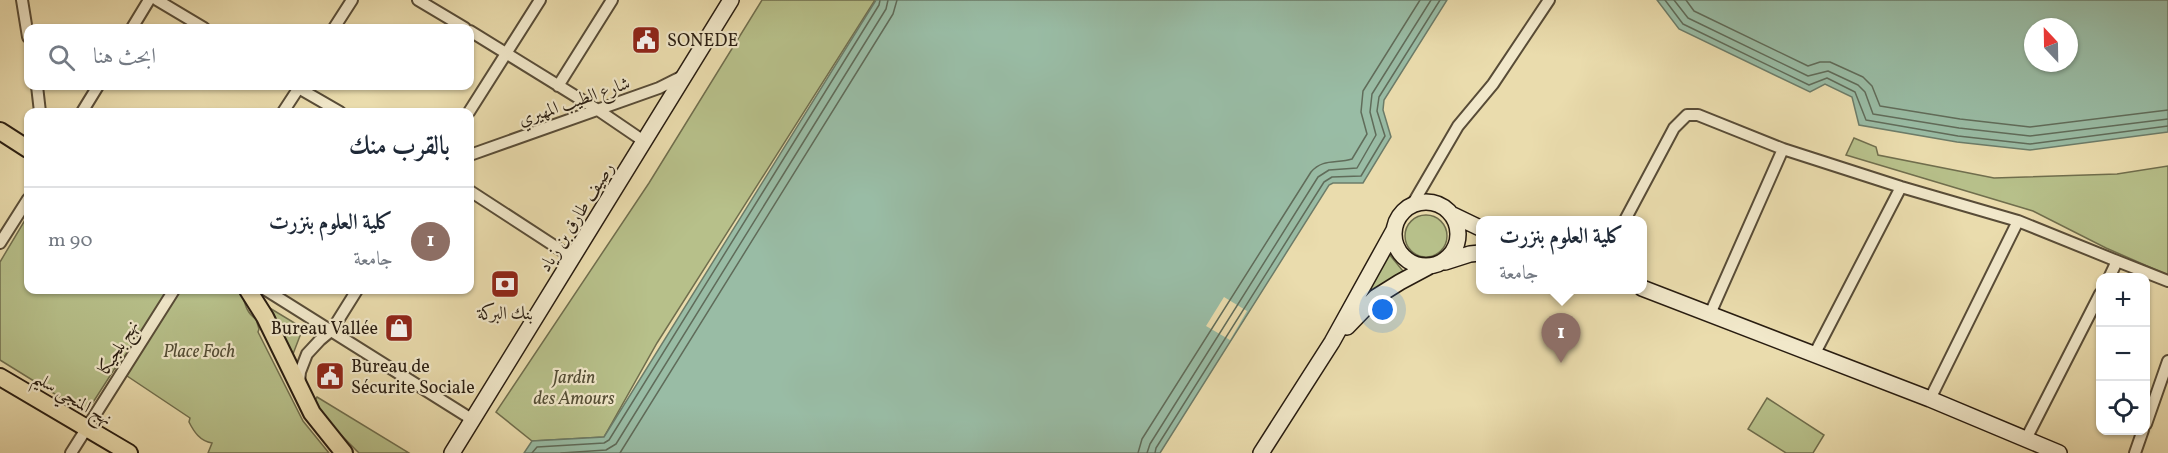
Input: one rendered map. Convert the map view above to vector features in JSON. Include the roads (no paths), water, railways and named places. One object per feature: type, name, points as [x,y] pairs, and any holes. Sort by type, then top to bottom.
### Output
[{"type":"main road","points":[[0,131],[24,146]]},
{"type":"main road","points":[[251,294],[265,317],[312,413],[344,453]]},
{"type":"main road","name":"نهج المنجي سليم","points":[[0,377],[84,434],[128,453]]},
{"type":"street","points":[[22,0],[26,24]]},
{"type":"street","points":[[134,24],[149,0]]},
{"type":"street","points":[[157,0],[197,24]]},
{"type":"street","points":[[337,24],[352,0]]},
{"type":"street","points":[[418,0],[458,24]]},
{"type":"street","points":[[472,108],[540,0]]},
{"type":"street","points":[[558,86],[612,0]]},
{"type":"street","name":"رصيف طارق بن زياد","points":[[452,453],[731,0]]},
{"type":"street","points":[[1412,205],[1458,126],[1493,84],[1549,0]]},
{"type":"street","points":[[474,34],[598,110],[645,142]]},
{"type":"street","name":"شارع الطيب المهيري","points":[[474,154],[659,88],[688,73]]},
{"type":"street","points":[[37,90],[40,108]]},
{"type":"street","points":[[84,108],[96,90]]},
{"type":"street","points":[[285,108],[296,90]]},
{"type":"street","points":[[304,90],[334,108]]},
{"type":"street","points":[[1627,216],[1674,128],[1687,115],[1698,115],[1783,149],[2018,221],[2168,281]]},
{"type":"street","points":[[1710,314],[1783,149]]},
{"type":"street","points":[[1814,355],[1901,187]]},
{"type":"street","points":[[474,194],[573,258]]},
{"type":"street","points":[[1261,453],[1332,342],[1403,211],[1423,202],[1434,202],[1445,207],[1457,223],[1458,243],[1448,259],[1400,282],[1376,297],[1332,342]]},
{"type":"street","points":[[0,243],[24,205]]},
{"type":"street","points":[[1453,215],[1476,226]]},
{"type":"street","points":[[1930,399],[2018,221]]},
{"type":"street","points":[[1394,230],[1394,240],[1403,257],[1411,263],[1435,265],[1476,253]]},
{"type":"street","points":[[2111,273],[2117,261]]},
{"type":"street","points":[[1647,290],[1930,399],[2059,453]]},
{"type":"street","name":"نهج بلجيكا","points":[[71,453],[172,294]]},
{"type":"street","points":[[273,294],[472,420]]},
{"type":"street","points":[[298,386],[300,372],[307,354],[332,330],[354,294]]},
{"type":"street","points":[[2026,439],[2096,302]]},
{"type":"street","points":[[2150,411],[2168,362]]},
{"type":"street","points":[[83,453],[84,434]]},
{"type":"street","points":[[2135,453],[2141,435]]},
{"type":"water","points":[[876,0],[1447,0],[1384,100],[1383,110],[1391,137],[1363,183],[1329,185],[1160,453],[524,453],[532,441],[604,437]]},
{"type":"water","points":[[1657,0],[2168,0],[2168,132],[2030,150],[1957,142],[1859,125],[1852,97],[1825,84],[1810,92],[1679,29]]},
{"type":"place","name":"SONEDE","points":[[646,40]]},
{"type":"place","name":"بنك البركة","points":[[505,284]]},
{"type":"place","name":"Bureau Vallée","points":[[399,328]]},
{"type":"place","name":"كلية العلوم بنزرت","points":[[1561,363]]},
{"type":"place","name":"Bureau de Sécurite Sociale","points":[[330,376]]},
{"type":"park label","name":"Place Foch","points":[[199,351]]},
{"type":"park label","name":"Jardin des Amours","points":[[574,388]]}]
